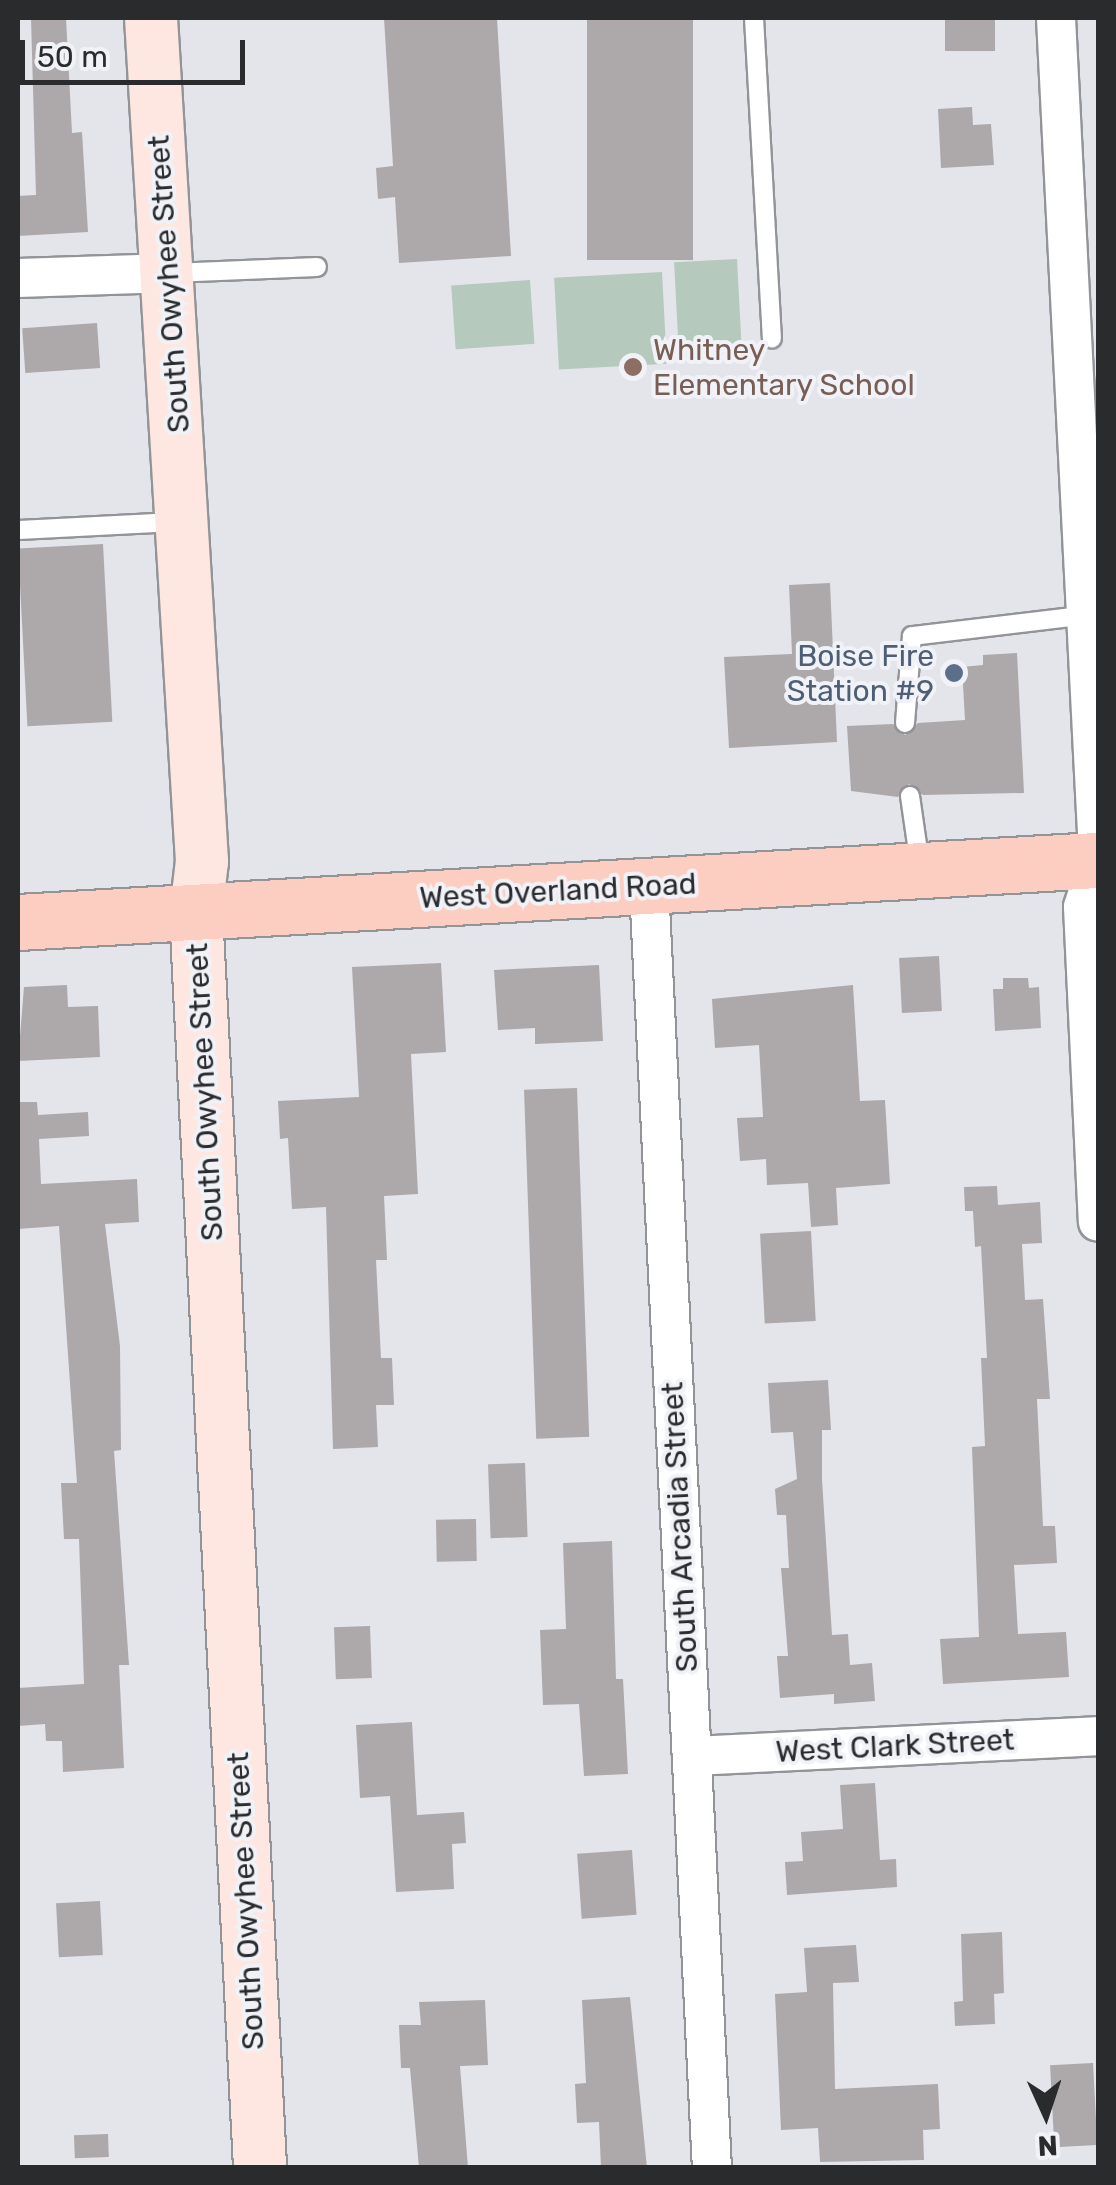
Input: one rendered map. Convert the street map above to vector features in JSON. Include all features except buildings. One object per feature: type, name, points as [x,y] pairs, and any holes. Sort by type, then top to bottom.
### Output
[{"type":"main road","name":"West Overland Road","points":[[18,922],[1098,861]]},
{"type":"street","name":"South Owyhee Street","points":[[151,18],[170,273],[202,861],[196,912],[260,2168]]},
{"type":"street","points":[[1056,18],[1082,215],[1087,615],[1098,852]]},
{"type":"street","points":[[18,278],[170,273]]},
{"type":"street","points":[[1098,861],[1083,907],[1096,1110],[1098,1222]]},
{"type":"street","name":"South Arcadia Street","points":[[649,886],[712,2168]]},
{"type":"street","name":"West Clark Street","points":[[692,1756],[1098,1736]]},
{"type":"lane","points":[[754,18],[772,338]]},
{"type":"lane","points":[[170,273],[316,267]]},
{"type":"lane","points":[[18,530],[184,522]]},
{"type":"lane","points":[[905,723],[912,636],[1087,615]]},
{"type":"lane","points":[[910,796],[920,870]]},
{"type":"green space","points":[[737,259],[742,354],[679,357],[674,262]]},
{"type":"green space","points":[[662,272],[667,364],[559,370],[554,278]]},
{"type":"green space","points":[[530,280],[534,344],[456,349],[451,286]]},
{"type":"place","name":"Whitney Elementary School","points":[[633,367]]},
{"type":"place","name":"Boise Fire Station #9","points":[[954,673]]}]
